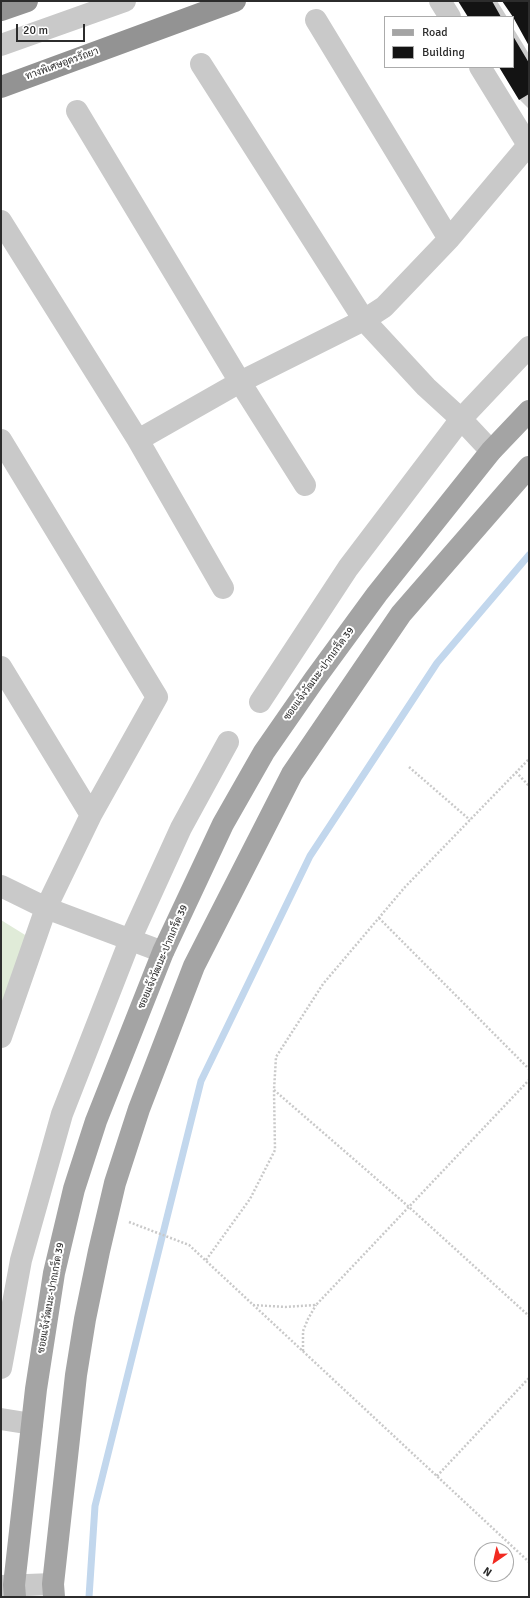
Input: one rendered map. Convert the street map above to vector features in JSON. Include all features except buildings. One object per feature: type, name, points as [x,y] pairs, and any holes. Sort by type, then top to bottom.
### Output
[{"type":"highway","points":[[1,10],[26,1]]},
{"type":"highway","name":"ทางพิเศษอุดรรัถยา","points":[[1,87],[235,1]]},
{"type":"main road","name":"ซอยแจ้งวัฒนะ-ปากเกร็ด 39","points":[[10,1589],[36,1389],[54,1273],[74,1189],[96,1121],[163,952],[223,824],[264,752],[314,680],[377,594],[491,451],[529,411]]},
{"type":"main road","points":[[54,1591],[76,1375],[84,1320],[116,1183],[139,1109],[194,966],[292,774],[401,614],[529,467]]},
{"type":"street","points":[[1,45],[125,1]]},
{"type":"street","points":[[440,1],[449,16]]},
{"type":"street","points":[[316,20],[449,239]]},
{"type":"street","points":[[200,64],[364,320],[426,387],[491,451]]},
{"type":"street","points":[[138,440],[240,382],[364,320],[384,307],[449,239],[528,144],[481,68]]},
{"type":"street","points":[[77,111],[240,382],[305,485]]},
{"type":"street","points":[[1,221],[138,440],[223,588]]},
{"type":"street","points":[[260,702],[348,568],[460,419],[529,347]]},
{"type":"street","points":[[1,440],[157,697],[91,815],[46,908],[1,1037]]},
{"type":"street","points":[[1,667],[91,815]]},
{"type":"street","points":[[1,1368],[21,1260],[62,1114],[130,940],[181,828],[228,742]]},
{"type":"street","points":[[1,886],[46,908],[163,952]]},
{"type":"street","points":[[1,1419],[32,1424]]},
{"type":"street","points":[[10,1589],[54,1591]]},
{"type":"path","points":[[206,1260],[250,1199],[275,1150],[274,1090],[276,1057],[323,984],[405,887],[529,759]]},
{"type":"path","points":[[409,767],[470,820]]},
{"type":"path","points":[[516,772],[529,786]]},
{"type":"path","points":[[379,918],[529,1069]]},
{"type":"path","points":[[303,1351],[303,1331],[316,1305],[529,1080]]},
{"type":"path","points":[[274,1090],[409,1206],[529,1316]]},
{"type":"path","points":[[108,1213],[189,1245],[529,1562]]},
{"type":"path","points":[[253,1304],[285,1307],[316,1305]]},
{"type":"path","points":[[436,1476],[529,1378]]},
{"type":"green space","points":[[1,920],[30,938],[1,1016]]},
{"type":"waterway","points":[[89,1597],[95,1506],[201,1081],[310,856],[437,663],[529,555]]}]
